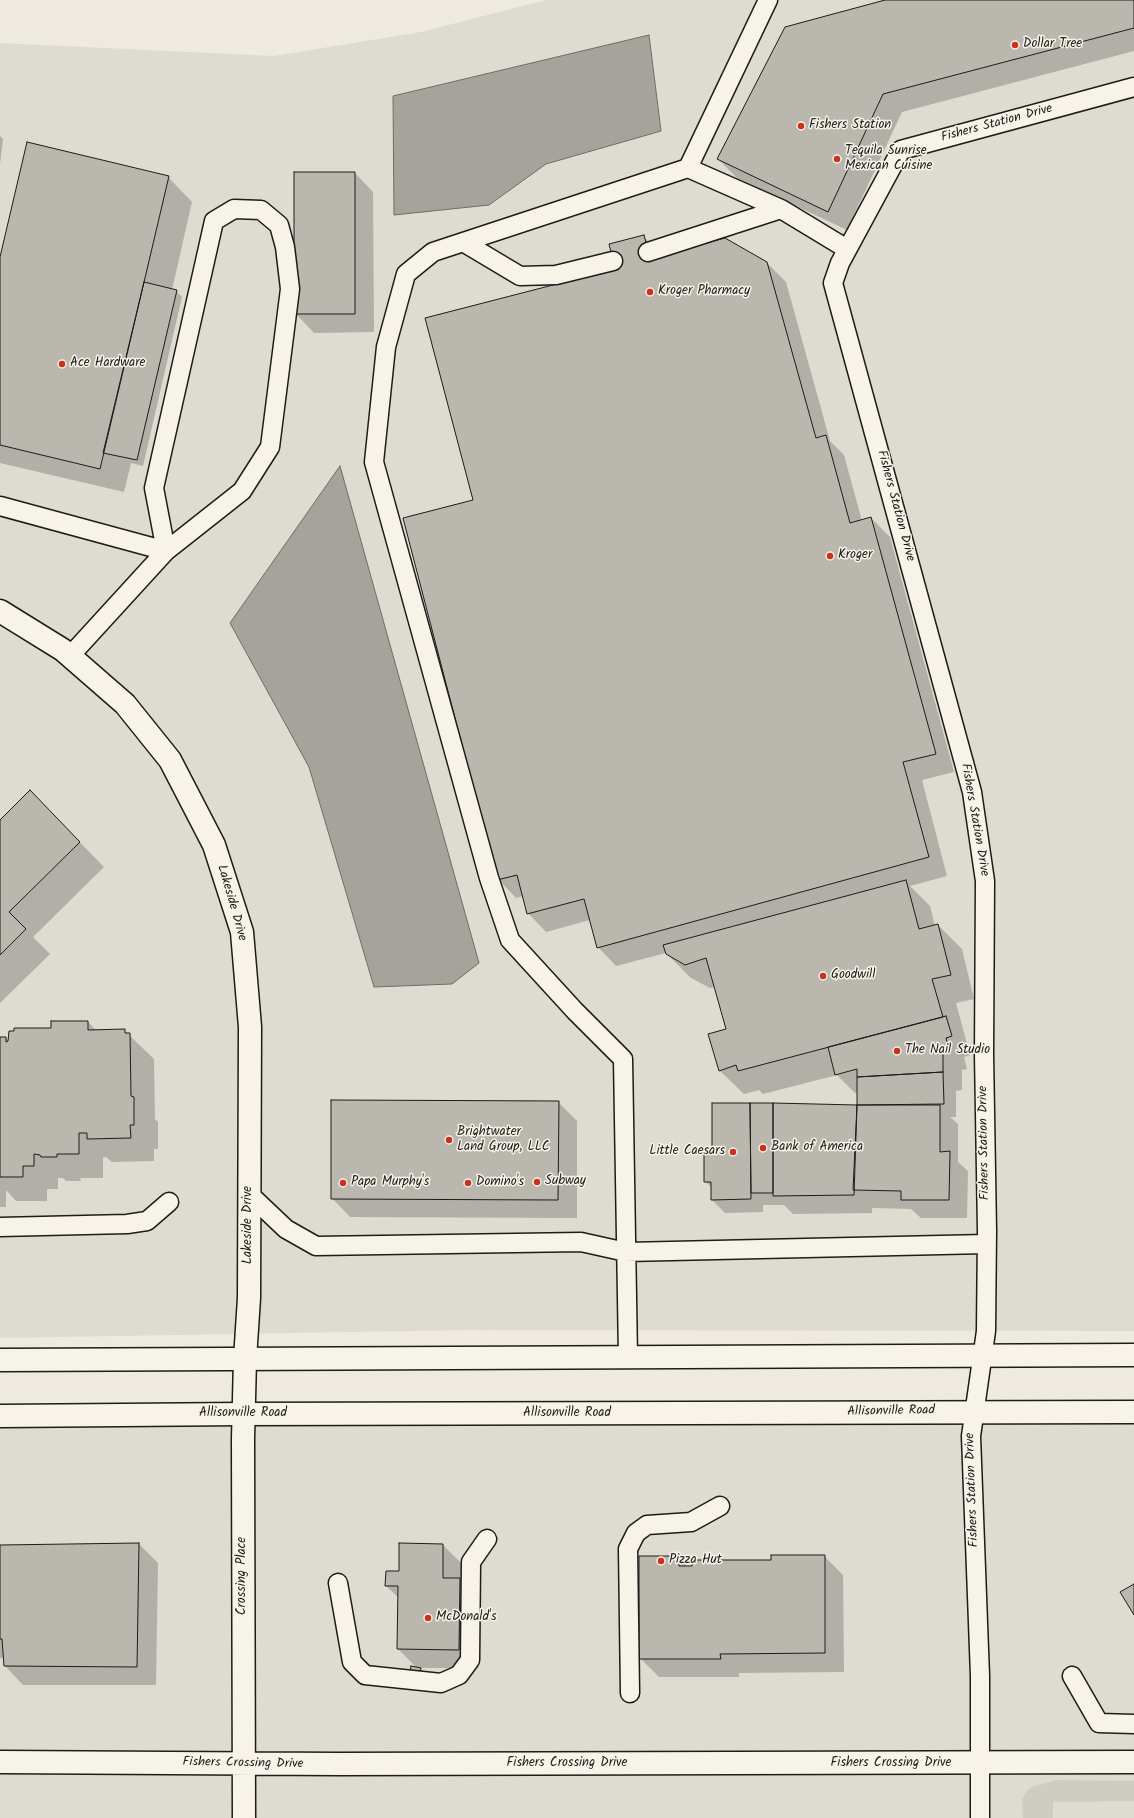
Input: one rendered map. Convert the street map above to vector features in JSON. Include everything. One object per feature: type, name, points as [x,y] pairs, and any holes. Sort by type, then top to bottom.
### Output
[{"type":"street","name":"Lakeside Drive","points":[[0,611],[63,650],[125,704],[170,760],[214,845],[242,932],[250,1027],[249,1298],[247,1333]]},
{"type":"street","name":"Crossing Place","points":[[244,1818],[244,1414],[247,1333]]},
{"type":"street","points":[[0,1360],[1134,1355]]},
{"type":"street","name":"Allisonville Road","points":[[0,1416],[829,1413],[973,1411],[1134,1412]]},
{"type":"street","name":"Fishers Crossing Drive","points":[[0,1762],[162,1762],[244,1764],[980,1764],[1134,1762]]},
{"type":"lane","points":[[688,168],[768,0]]},
{"type":"lane","name":"Fishers Station Drive","points":[[980,1818],[980,1676],[970,1436],[986,1331],[984,1054],[985,881],[972,792],[833,283],[847,249],[900,150],[1134,87]]},
{"type":"lane","points":[[628,1357],[623,1059],[575,1011],[510,940],[488,878],[374,462],[386,346],[406,274],[433,252],[688,168],[781,209],[847,249]]},
{"type":"lane","points":[[70,656],[166,551],[242,491],[270,447],[290,289],[285,247],[279,225],[261,210],[234,209],[214,221],[154,488],[166,551]]},
{"type":"lane","points":[[648,252],[781,209]]},
{"type":"lane","points":[[463,242],[520,276],[556,275],[613,262]]},
{"type":"lane","points":[[0,506],[166,551]]},
{"type":"lane","points":[[249,1194],[286,1228],[316,1246],[581,1242],[626,1252],[986,1244]]},
{"type":"lane","points":[[0,1227],[127,1224],[147,1221],[169,1202]]},
{"type":"lane","points":[[630,1693],[628,1549],[636,1533],[647,1525],[691,1522],[720,1506]]},
{"type":"lane","points":[[338,1583],[352,1662],[365,1675],[441,1683],[459,1675],[470,1660],[471,1562],[487,1538]]},
{"type":"lane","points":[[1072,1676],[1099,1723],[1134,1724]]},
{"type":"shaded area","name":"Fishers Station","points":[[546,0],[1134,0],[1134,1331],[469,1330],[0,1338],[0,43],[274,56],[421,32]]},
{"type":"shaded area","points":[[649,35],[661,131],[546,164],[489,205],[394,215],[393,96]]},
{"type":"shaded area","points":[[340,466],[479,963],[452,984],[374,987],[309,767],[230,623]]},
{"type":"shaded area","points":[[1134,1422],[1134,1818],[0,1818],[0,1426]]},
{"type":"shaded area","points":[[1057,1780],[1134,1781],[1134,1801],[1053,1802],[1053,1818],[1023,1818],[1022,1799],[1029,1789],[1037,1785]]},
{"type":"building","name":"Fishers Station","points":[[885,0],[1134,0],[1134,28],[883,94],[828,212],[717,159],[785,27]]},
{"type":"building","name":"Ace Hardware","points":[[27,142],[169,176],[100,469],[0,445],[0,257]]},
{"type":"building","points":[[294,172],[355,172],[355,314],[294,314]]},
{"type":"building","points":[[644,235],[650,258],[725,238],[767,262],[816,438],[826,435],[850,523],[871,517],[936,754],[903,762],[929,857],[597,948],[584,899],[527,914],[517,875],[497,880],[403,518],[473,500],[425,318],[615,269],[609,244]]},
{"type":"building","points":[[144,282],[177,290],[137,460],[103,453]]},
{"type":"building","points":[[30,790],[80,842],[9,912],[26,929],[0,955],[0,820]]},
{"type":"building","points":[[906,880],[919,929],[938,924],[951,975],[932,979],[943,1017],[738,1071],[736,1065],[719,1071],[708,1034],[726,1029],[706,958],[685,965],[666,954],[663,945]]},
{"type":"building","points":[[946,1016],[952,1036],[946,1038],[949,1050],[943,1051],[943,1072],[857,1077],[857,1069],[835,1075],[828,1047]]},
{"type":"building","points":[[51,1021],[88,1021],[88,1030],[125,1029],[125,1033],[130,1033],[131,1096],[134,1097],[134,1125],[130,1125],[131,1138],[87,1139],[87,1133],[79,1133],[79,1154],[57,1154],[57,1157],[41,1157],[40,1155],[34,1154],[34,1166],[23,1166],[23,1177],[0,1177],[0,1037],[6,1037],[6,1042],[8,1041],[9,1031],[14,1031],[14,1028],[51,1028]]},
{"type":"building","points":[[943,1072],[944,1104],[857,1105],[857,1077]]},
{"type":"building","points":[[331,1100],[559,1101],[558,1200],[331,1199]]},
{"type":"building","points":[[712,1103],[750,1103],[751,1199],[711,1200],[711,1182],[704,1182],[704,1152],[712,1150]]},
{"type":"building","points":[[750,1103],[773,1103],[773,1193],[751,1193]]},
{"type":"building","points":[[773,1103],[857,1105],[854,1195],[773,1196]]},
{"type":"building","points":[[857,1105],[940,1105],[940,1152],[950,1151],[949,1200],[901,1200],[901,1191],[853,1190]]},
{"type":"building","points":[[139,1543],[137,1667],[4,1666],[2,1639],[0,1639],[0,1545]]},
{"type":"building","name":"McDonald's","points":[[399,1543],[443,1544],[443,1578],[460,1578],[459,1650],[397,1649],[398,1586],[385,1586],[386,1571],[399,1571]]},
{"type":"building","points":[[771,1555],[825,1555],[825,1653],[720,1654],[721,1659],[639,1659],[639,1556],[679,1556],[679,1566],[692,1566],[693,1560],[771,1560]]},
{"type":"building","points":[[1134,1584],[1134,1615],[1120,1592]]},
{"type":"building","points":[[411,1666],[421,1668],[418,1685],[408,1683]]},
{"type":"place","name":"Dollar Tree","points":[[1015,45]]},
{"type":"place","name":"Fishers Station","points":[[801,126]]},
{"type":"place","name":"Tequila Sunrise Mexican Cuisine","points":[[837,159]]},
{"type":"place","name":"Kroger Pharmacy","points":[[650,292]]},
{"type":"place","name":"Ace Hardware","points":[[62,364]]},
{"type":"place","name":"Kroger","points":[[830,556]]},
{"type":"place","name":"Goodwill","points":[[823,976]]},
{"type":"place","name":"The Nail Studio","points":[[897,1051]]},
{"type":"place","name":"Brightwater Land Group, LLC","points":[[449,1140]]},
{"type":"place","name":"Bank of America","points":[[763,1148]]},
{"type":"place","name":"Little Caesars","points":[[733,1152]]},
{"type":"place","name":"Subway","points":[[537,1182]]},
{"type":"place","name":"Papa Murphy's","points":[[343,1183]]},
{"type":"place","name":"Domino's","points":[[468,1183]]},
{"type":"place","name":"Pizza Hut","points":[[661,1561]]},
{"type":"place","name":"McDonald's","points":[[428,1618]]}]
